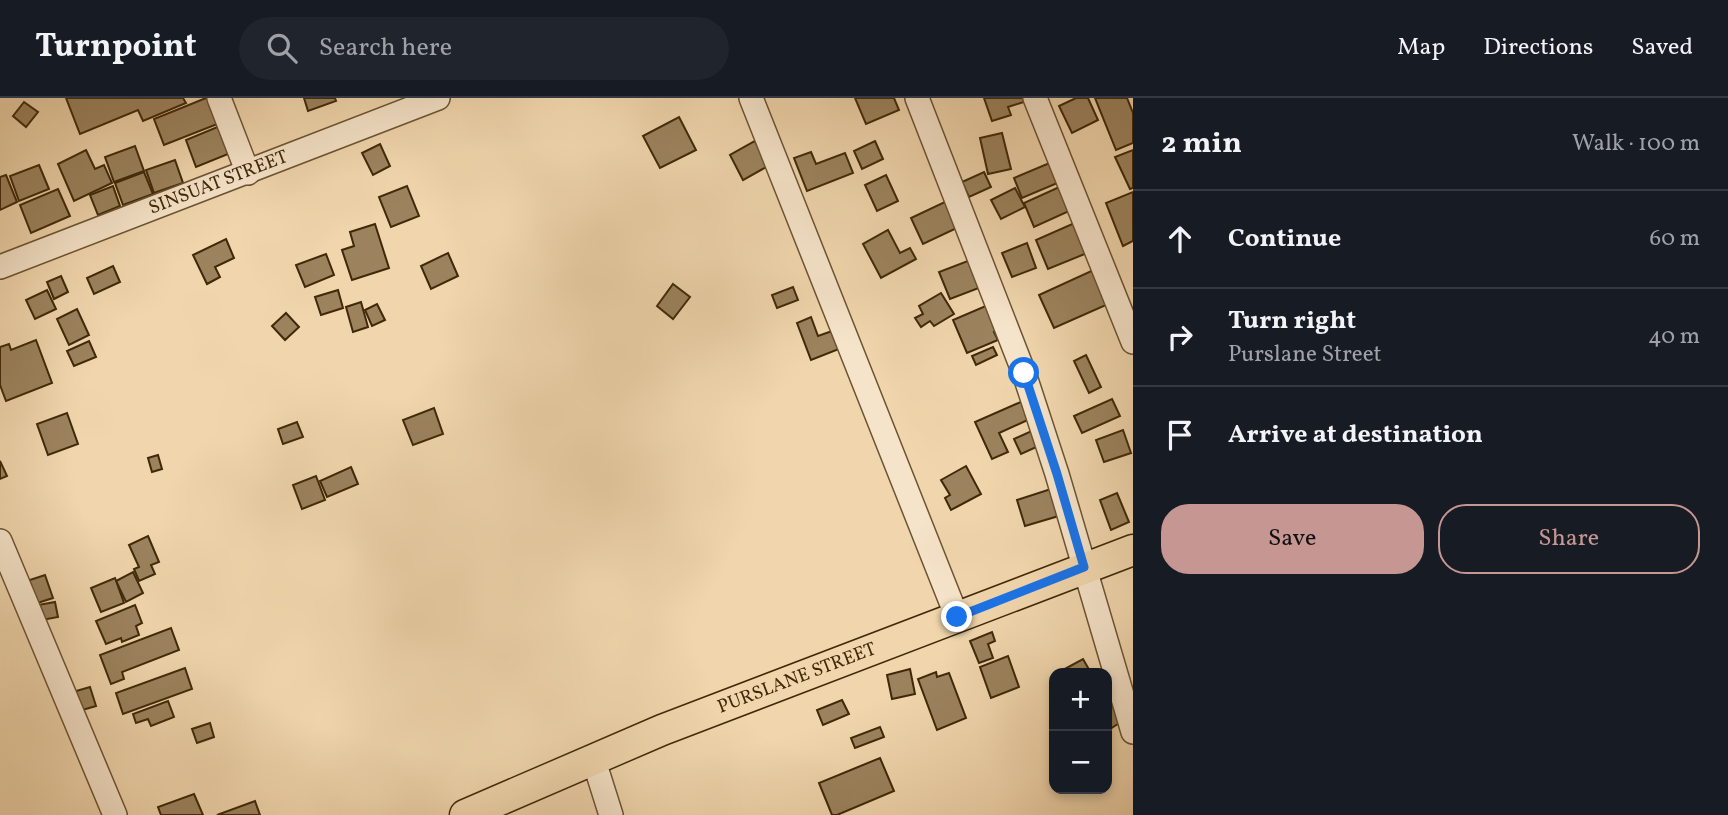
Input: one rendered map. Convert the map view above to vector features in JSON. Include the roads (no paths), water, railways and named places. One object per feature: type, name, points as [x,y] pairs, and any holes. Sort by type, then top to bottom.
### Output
[{"type":"main road","name":"PURSLANE STREET","points":[[465,815],[698,716],[1133,550]]},
{"type":"street","points":[[219,98],[248,173]]},
{"type":"street","name":"SINSUAT STREET","points":[[0,267],[438,98]]},
{"type":"street","points":[[751,98],[957,617]]},
{"type":"street","points":[[917,98],[1024,373],[1057,474],[1133,732]]},
{"type":"street","points":[[1035,98],[1133,342]]},
{"type":"street","points":[[0,541],[115,815]]},
{"type":"street","points":[[594,761],[611,815]]}]
